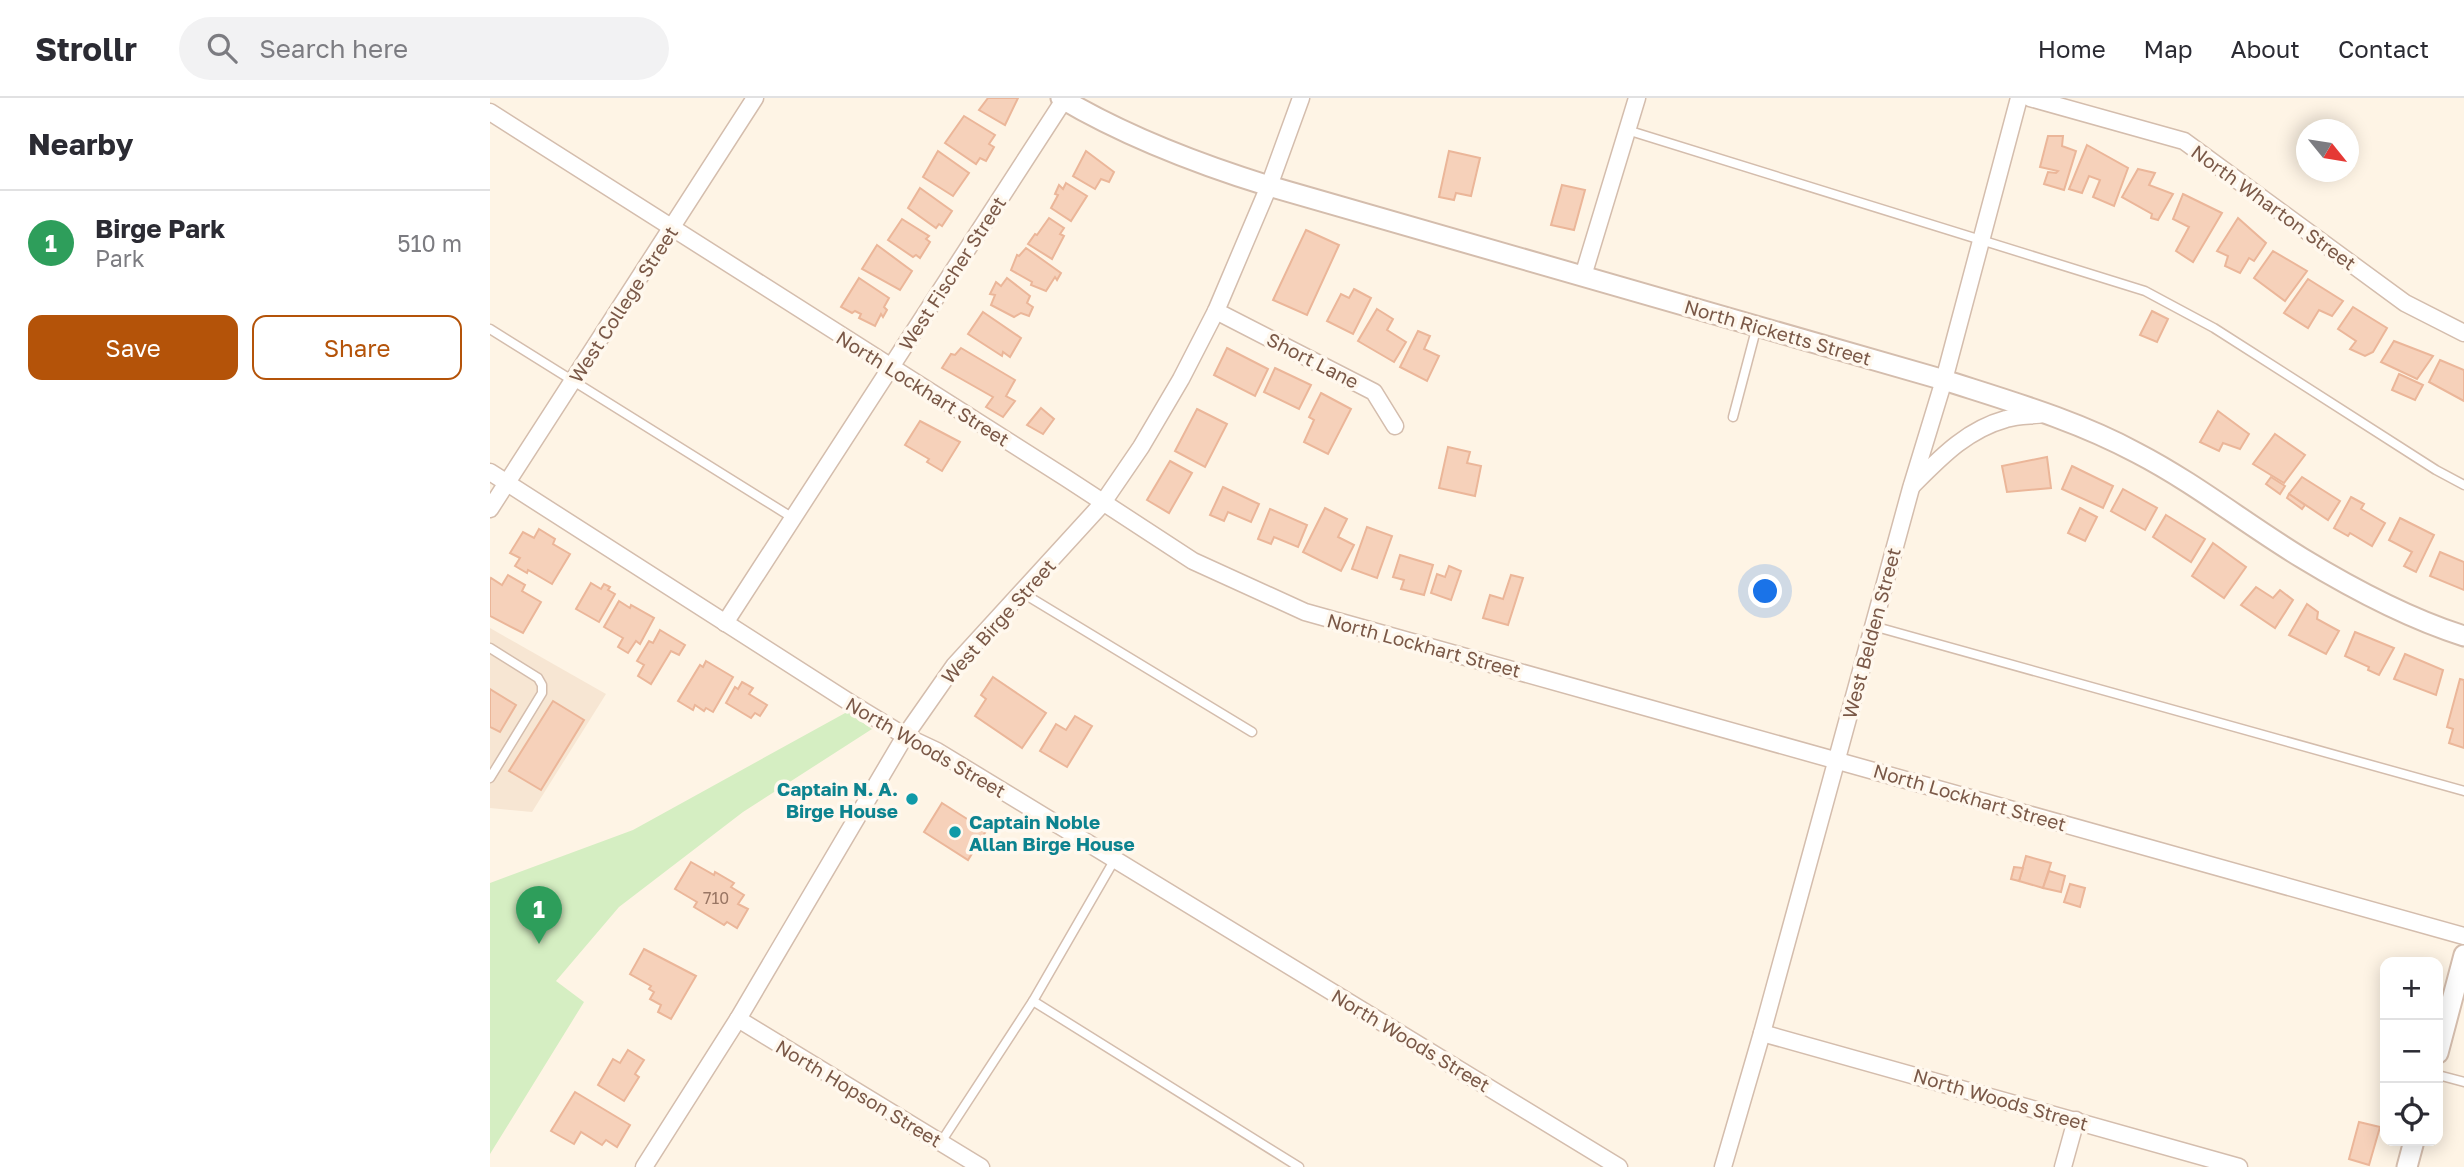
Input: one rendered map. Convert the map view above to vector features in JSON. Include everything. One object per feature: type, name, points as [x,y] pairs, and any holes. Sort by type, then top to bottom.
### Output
[{"type":"street","name":"West College Street","points":[[490,509],[755,98]]},
{"type":"street","name":"West Birge Street","points":[[644,1167],[737,1019],[905,736],[954,666],[1102,504],[1141,447],[1181,379],[1216,311],[1269,186],[1301,98]]},
{"type":"street","points":[[1583,276],[1637,98]]},
{"type":"street","name":"West Belden Street","points":[[1723,1167],[1911,488],[1944,380],[2019,98]]},
{"type":"street","name":"North Wharton Street","points":[[2030,98],[2184,141],[2405,303],[2464,332]]},
{"type":"street","name":"North Ricketts Street","points":[[1063,99],[1124,130],[1227,173],[1944,380],[2049,414],[2136,452],[2205,492],[2301,557],[2363,593],[2427,624],[2464,636]]},
{"type":"street","name":"West Fischer Street","points":[[725,622],[892,368],[1063,99]]},
{"type":"street","name":"North Lockhart Street","points":[[490,113],[1193,561],[1305,612],[2464,936]]},
{"type":"street","name":"Short Lane","points":[[1216,311],[1374,392],[1395,426]]},
{"type":"street","points":[[1911,488],[1949,449],[1976,431],[2007,418],[2049,414]]},
{"type":"street","name":"North Woods Street","points":[[490,472],[905,736],[937,751],[1619,1167]]},
{"type":"street","points":[[2443,1034],[2464,955]]},
{"type":"street","name":"North Hopson Street","points":[[737,1019],[941,1142],[956,1161],[981,1167]]},
{"type":"street","name":"North Woods Street","points":[[1762,1033],[2239,1167]]},
{"type":"street","points":[[2063,1167],[2076,1120]]},
{"type":"street","points":[[2407,1167],[2413,1146]]},
{"type":"lane","points":[[1627,130],[2145,291],[2214,328],[2435,470],[2464,485]]},
{"type":"lane","points":[[1733,417],[1757,326]]},
{"type":"lane","points":[[490,329],[793,518]]},
{"type":"lane","points":[[1021,592],[1251,732]]},
{"type":"lane","points":[[1873,626],[2464,791]]},
{"type":"lane","points":[[490,648],[538,678],[542,685],[542,693],[490,778]]},
{"type":"lane","points":[[941,1142],[1033,1001],[1115,859]]},
{"type":"lane","points":[[1033,1001],[1299,1167]]},
{"type":"lane","points":[[2443,1076],[2464,1082]]},
{"type":"shaded area","points":[[490,628],[606,694],[532,812],[490,808]]},
{"type":"green space","points":[[847,712],[872,729],[743,812],[619,907],[556,981],[584,1002],[490,1154],[490,883],[633,830]]},
{"type":"building","points":[[988,98],[1018,98],[1005,125],[979,110]]},
{"type":"building","points":[[964,116],[995,135],[989,144],[994,147],[986,161],[980,158],[976,164],[945,143]]},
{"type":"building","points":[[2048,136],[2063,136],[2062,146],[2076,151],[2064,190],[2044,184],[2048,172],[2058,171],[2040,167]]},
{"type":"building","points":[[2087,145],[2128,168],[2114,206],[2093,197],[2100,180],[2089,176],[2082,193],[2069,189]]},
{"type":"building","points":[[938,151],[969,173],[953,196],[923,177]]},
{"type":"building","points":[[1086,151],[1114,172],[1109,182],[1101,179],[1095,189],[1073,176]]},
{"type":"building","points":[[1449,151],[1480,158],[1471,196],[1456,193],[1454,200],[1439,197]]},
{"type":"building","points":[[2138,169],[2155,173],[2149,185],[2173,194],[2158,220],[2122,197]]},
{"type":"building","points":[[1066,183],[1087,196],[1071,221],[1051,208],[1058,195],[1055,194],[1059,185],[1063,189]]},
{"type":"building","points":[[1562,185],[1585,190],[1574,230],[1551,225]]},
{"type":"building","points":[[920,188],[952,211],[942,226],[939,224],[936,228],[908,208]]},
{"type":"building","points":[[2183,194],[2222,213],[2193,262],[2176,251],[2189,227],[2173,219]]},
{"type":"building","points":[[1049,218],[1064,228],[1060,234],[1064,236],[1052,259],[1028,244]]},
{"type":"building","points":[[2238,218],[2266,243],[2254,261],[2249,258],[2240,273],[2225,266],[2228,256],[2217,251]]},
{"type":"building","points":[[902,219],[929,236],[926,239],[930,242],[920,258],[916,255],[913,257],[888,240]]},
{"type":"building","points":[[1306,230],[1339,245],[1307,315],[1273,300]]},
{"type":"building","points":[[877,245],[912,271],[900,290],[862,269]]},
{"type":"building","points":[[1026,248],[1061,273],[1046,291],[1031,285],[1032,282],[1011,270],[1017,255]]},
{"type":"building","points":[[2273,251],[2307,271],[2285,301],[2254,278]]},
{"type":"building","points":[[859,278],[889,298],[884,307],[887,310],[883,317],[881,314],[875,326],[859,318],[861,314],[841,307]]},
{"type":"building","points":[[1007,278],[1030,296],[1027,303],[1033,307],[1029,316],[1021,313],[1014,317],[991,305],[995,295],[990,294],[996,282],[1001,286]]},
{"type":"building","points":[[2308,279],[2343,301],[2332,316],[2319,310],[2308,328],[2284,313]]},
{"type":"building","points":[[1354,289],[1371,298],[1353,334],[1327,321],[1341,294],[1349,298]]},
{"type":"building","points":[[2353,307],[2387,328],[2373,352],[2365,356],[2350,349],[2356,341],[2338,329]]},
{"type":"building","points":[[1377,309],[1393,319],[1387,330],[1406,342],[1394,362],[1358,341]]},
{"type":"building","points":[[2152,311],[2168,319],[2157,342],[2140,335]]},
{"type":"building","points":[[983,312],[1021,338],[1010,357],[1003,352],[1002,356],[968,334]]},
{"type":"building","points":[[1418,331],[1430,336],[1424,349],[1439,356],[1427,381],[1400,367]]},
{"type":"building","points":[[2394,341],[2433,356],[2417,379],[2381,362]]},
{"type":"building","points":[[961,348],[1015,380],[1006,396],[1015,401],[1003,417],[986,407],[993,397],[942,368],[951,354],[955,355]]},
{"type":"building","points":[[1227,348],[1268,369],[1255,396],[1214,375]]},
{"type":"building","points":[[2440,360],[2464,370],[2464,401],[2429,382]]},
{"type":"building","points":[[1275,368],[1311,385],[1299,409],[1264,392]]},
{"type":"building","points":[[2399,374],[2423,385],[2415,400],[2392,390]]},
{"type":"building","points":[[1321,393],[1351,409],[1328,454],[1304,442],[1314,420],[1309,417]]},
{"type":"building","points":[[1041,408],[1054,419],[1043,434],[1027,425]]},
{"type":"building","points":[[1197,409],[1227,424],[1205,467],[1175,451]]},
{"type":"building","points":[[2218,411],[2249,434],[2240,449],[2223,443],[2219,451],[2200,442]]},
{"type":"building","points":[[920,421],[960,442],[942,471],[927,462],[929,459],[905,445]]},
{"type":"building","points":[[2275,434],[2305,455],[2284,483],[2253,464]]},
{"type":"building","points":[[1448,447],[1470,452],[1467,463],[1481,466],[1475,496],[1439,488]]},
{"type":"building","points":[[2047,457],[2051,488],[2007,492],[2002,466]]},
{"type":"building","points":[[1170,461],[1192,473],[1169,513],[1147,500]]},
{"type":"building","points":[[2072,466],[2113,486],[2103,508],[2062,489]]},
{"type":"building","points":[[2271,477],[2285,486],[2280,494],[2266,484]]},
{"type":"building","points":[[2302,477],[2340,501],[2328,520],[2289,494]]},
{"type":"building","points":[[1223,487],[1259,504],[1251,522],[1228,512],[1224,521],[1210,515]]},
{"type":"building","points":[[2123,489],[2157,508],[2145,530],[2111,511]]},
{"type":"building","points":[[2289,494],[2305,505],[2302,509],[2287,498]]},
{"type":"building","points":[[2351,497],[2364,504],[2361,509],[2385,523],[2372,546],[2350,533],[2348,536],[2334,528]]},
{"type":"building","points":[[1325,508],[1347,519],[1338,537],[1354,545],[1341,571],[1303,552]]},
{"type":"building","points":[[2080,508],[2097,517],[2085,541],[2068,533]]},
{"type":"building","points":[[1270,509],[1307,525],[1298,547],[1274,537],[1271,544],[1258,539]]},
{"type":"building","points":[[2166,515],[2205,539],[2191,562],[2153,537]]},
{"type":"building","points":[[2400,518],[2434,535],[2416,572],[2404,566],[2412,552],[2389,540]]},
{"type":"building","points":[[1367,527],[1392,536],[1377,578],[1352,569]]},
{"type":"building","points":[[539,529],[555,539],[553,544],[570,554],[552,584],[515,566],[520,558],[510,553],[523,532],[534,538]]},
{"type":"building","points":[[2213,543],[2246,567],[2224,598],[2192,576]]},
{"type":"building","points":[[2440,552],[2464,562],[2464,590],[2430,576]]},
{"type":"building","points":[[1400,555],[1433,565],[1424,595],[1401,589],[1404,580],[1393,577]]},
{"type":"building","points":[[1449,566],[1461,571],[1451,600],[1431,593],[1437,574],[1445,577]]},
{"type":"building","points":[[508,575],[525,585],[522,591],[541,602],[523,633],[490,616],[490,580],[491,578],[502,585]]},
{"type":"building","points":[[1511,575],[1523,578],[1508,625],[1483,618],[1490,595],[1503,599]]},
{"type":"building","points":[[591,583],[601,589],[604,584],[615,594],[599,622],[576,609]]},
{"type":"building","points":[[2256,587],[2273,598],[2280,590],[2293,600],[2275,628],[2241,605]]},
{"type":"building","points":[[619,601],[654,618],[640,644],[636,641],[628,653],[618,647],[623,638],[604,627]]},
{"type":"building","points":[[2307,604],[2318,612],[2317,619],[2339,631],[2326,654],[2289,635]]},
{"type":"building","points":[[660,630],[685,645],[679,655],[671,651],[651,684],[638,676],[644,665],[637,661],[649,641],[653,643]]},
{"type":"building","points":[[2355,632],[2394,648],[2379,675],[2368,670],[2369,667],[2345,656]]},
{"type":"building","points":[[2405,654],[2443,670],[2436,695],[2394,679]]},
{"type":"building","points":[[706,661],[733,677],[713,712],[706,708],[704,711],[695,705],[693,710],[678,701],[700,665],[703,667]]},
{"type":"building","points":[[993,677],[1046,713],[1022,748],[975,716],[986,699],[981,695]]},
{"type":"building","points":[[2460,679],[2464,680],[2464,748],[2449,743],[2453,729],[2447,727]]},
{"type":"building","points":[[742,682],[753,688],[749,694],[767,705],[760,716],[755,713],[751,718],[726,703],[735,687],[738,689]]},
{"type":"building","points":[[490,689],[516,705],[500,732],[490,727]]},
{"type":"building","points":[[553,701],[584,720],[541,790],[509,771]]},
{"type":"building","points":[[1075,716],[1092,726],[1067,767],[1040,751],[1056,724],[1066,730]]},
{"type":"building","name":"Captain Noble Allan Birge House","points":[[942,803],[986,831],[968,860],[924,832]]},
{"type":"building","points":[[2026,856],[2051,863],[2043,888],[2019,881]]},
{"type":"building","points":[[691,862],[734,883],[731,887],[744,895],[738,904],[748,909],[737,928],[727,922],[724,925],[694,907],[697,902],[675,889]]},
{"type":"building","points":[[2014,867],[2023,868],[2019,881],[2011,879]]},
{"type":"building","points":[[2049,871],[2065,876],[2061,892],[2043,888]]},
{"type":"building","points":[[2070,884],[2085,888],[2080,907],[2064,902]]},
{"type":"building","points":[[644,949],[696,976],[671,1019],[658,1012],[661,1005],[650,999],[654,992],[649,989],[651,986],[630,974]]},
{"type":"building","points":[[628,1050],[644,1060],[635,1074],[639,1077],[624,1101],[598,1085],[613,1059],[620,1063]]},
{"type":"building","points":[[575,1092],[630,1125],[617,1147],[606,1140],[602,1145],[581,1132],[574,1144],[551,1131]]},
{"type":"building","points":[[2359,1122],[2380,1127],[2369,1165],[2349,1159]]},
{"type":"place","name":"Captain N. A. Birge House","points":[[912,799]]},
{"type":"place","name":"Captain Noble Allan Birge House","points":[[955,832]]},
{"type":"place","name":"Birge Park","points":[[539,944]]}]
